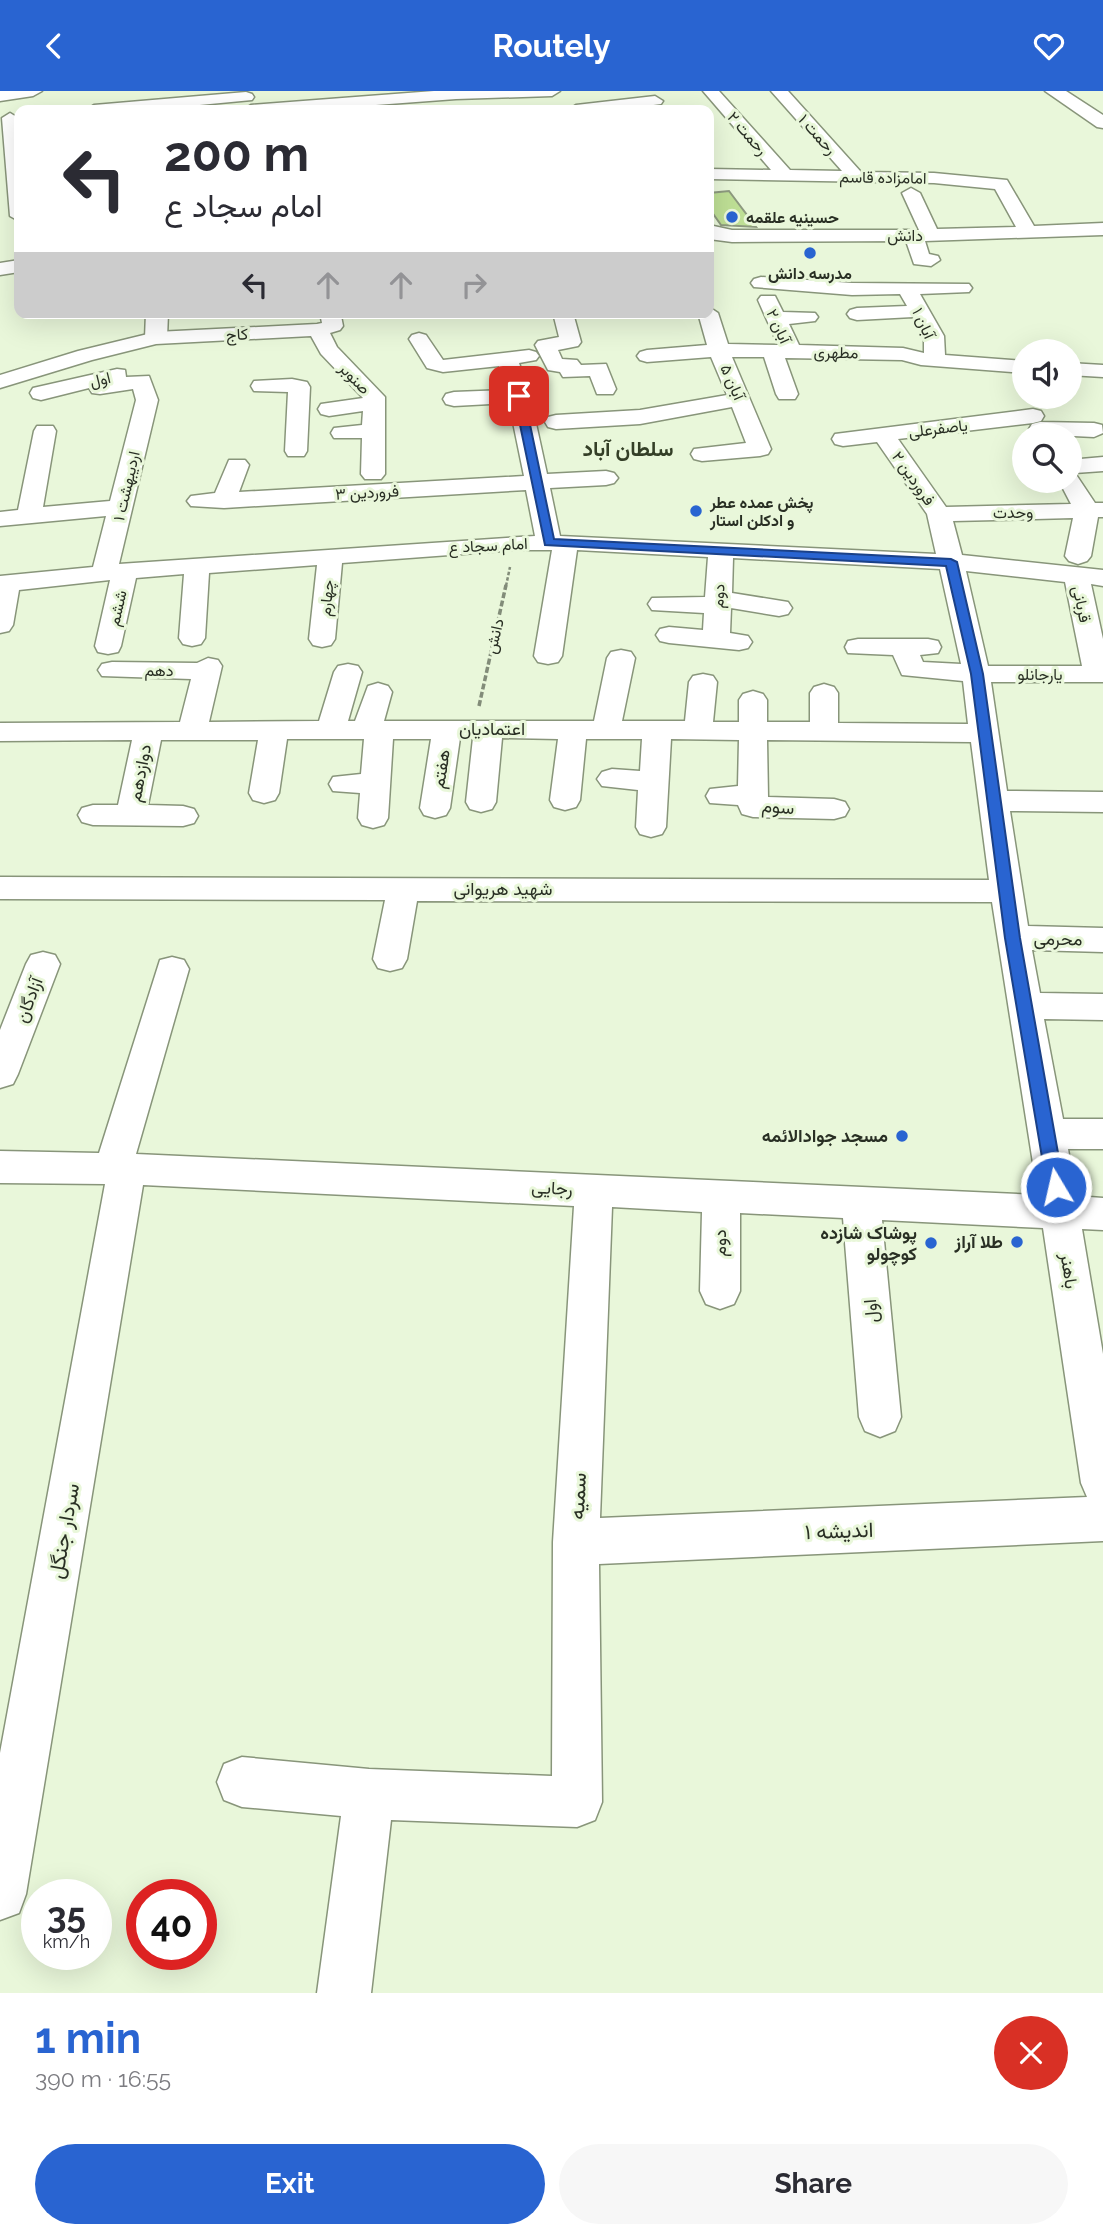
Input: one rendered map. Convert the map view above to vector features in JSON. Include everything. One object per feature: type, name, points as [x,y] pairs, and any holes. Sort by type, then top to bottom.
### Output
[{"type":"main road","points":[[0,96],[32,91]]},
{"type":"main road","points":[[1054,91],[1103,123]]},
{"type":"main road","points":[[156,338],[157,319]]},
{"type":"street","points":[[211,105],[552,91]]},
{"type":"street","name":"رحمت ۲","points":[[711,91],[785,176]]},
{"type":"street","name":"رحمت ۱","points":[[779,91],[857,177]]},
{"type":"street","points":[[619,105],[654,101]]},
{"type":"street","points":[[8,127],[14,172]]},
{"type":"street","name":"امامزاده قاسم","points":[[714,174],[934,179],[1001,184],[1021,239]]},
{"type":"street","points":[[911,193],[922,235],[921,260],[931,260]]},
{"type":"street","name":"دانش","points":[[714,235],[922,235],[1021,239],[1103,229]]},
{"type":"street","points":[[1067,232],[1085,250]]},
{"type":"street","points":[[768,300],[852,289],[962,288]]},
{"type":"street","name":"آبان ۱","points":[[907,289],[934,336],[935,359]]},
{"type":"street","points":[[768,300],[808,317]]},
{"type":"street","name":"آبان ۲","points":[[768,300],[781,351],[787,394]]},
{"type":"street","points":[[857,314],[920,311]]},
{"type":"street","points":[[320,335],[333,326],[332,319]]},
{"type":"street","points":[[565,319],[571,342],[545,345],[555,366],[570,364],[571,372],[598,369],[605,389]]},
{"type":"street","name":"آبان ۵","points":[[702,454],[760,449],[719,350],[710,319]]},
{"type":"street","points":[[265,332],[259,396],[292,385],[299,387],[296,451]]},
{"type":"street","name":"کاج","points":[[156,338],[265,332],[347,338]]},
{"type":"street","name":"صنوبر","points":[[320,335],[328,350],[374,397],[373,474]]},
{"type":"street","points":[[0,359],[3,381],[71,349],[124,346],[156,338]]},
{"type":"street","points":[[419,339],[434,363],[443,366],[550,353]]},
{"type":"street","name":"اول","points":[[41,393],[132,371],[124,346]]},
{"type":"street","name":"مطهری","points":[[647,356],[719,350],[903,353],[921,359],[1000,366],[1012,377]]},
{"type":"street","points":[[507,358],[518,394],[536,484],[558,543],[548,656]]},
{"type":"street","points":[[1082,370],[1103,371]]},
{"type":"street","name":"اردیبهشت ۱","points":[[96,380],[100,388],[141,381],[147,400],[120,507],[115,572]]},
{"type":"street","points":[[454,400],[555,389]]},
{"type":"street","points":[[556,422],[640,418],[740,399]]},
{"type":"street","points":[[329,409],[374,404]]},
{"type":"street","name":"یاصفرعلی","points":[[843,439],[1012,428]]},
{"type":"street","points":[[1082,429],[1094,429]]},
{"type":"street","points":[[29,516],[45,431]]},
{"type":"street","points":[[342,433],[374,431]]},
{"type":"street","name":"فروردین ۲","points":[[884,435],[939,514],[951,562]]},
{"type":"street","points":[[1082,466],[1103,464]]},
{"type":"street","points":[[224,501],[237,465]]},
{"type":"street","name":"فروردین ۳","points":[[199,501],[606,478]]},
{"type":"street","points":[[1077,566],[1095,510],[1081,493]]},
{"type":"street","points":[[0,519],[120,507]]},
{"type":"street","name":"وحدت","points":[[939,514],[1095,510]]},
{"type":"street","name":"امام سجاد ع","points":[[4,583],[115,572],[516,543],[1077,566],[1103,578]]},
{"type":"street","name":"دوم","points":[[670,635],[728,641],[717,602],[720,551]]},
{"type":"street","name":"چهارم","points":[[322,639],[330,556]]},
{"type":"street","name":"باهنر","points":[[951,562],[974,661],[1013,938],[1060,1213],[1093,1365],[1103,1483]]},
{"type":"street","points":[[192,638],[197,566]]},
{"type":"street","name":"قربانی","points":[[1077,566],[1100,674]]},
{"type":"street","name":"ششم","points":[[110,658],[115,572]]},
{"type":"street","points":[[0,625],[4,583]]},
{"type":"street","points":[[661,604],[717,602],[779,608]]},
{"type":"street","name":"یارجانلو","points":[[858,647],[904,647],[912,669],[974,661],[1100,674]]},
{"type":"street","name":"دهم","points":[[110,658],[207,668],[192,731]]},
{"type":"street","points":[[606,730],[621,658]]},
{"type":"street","points":[[331,730],[348,672]]},
{"type":"street","points":[[698,731],[704,682]]},
{"type":"street","points":[[373,818],[373,730],[378,692]]},
{"type":"street","points":[[824,693],[824,732]]},
{"type":"street","name":"سوم","points":[[753,700],[753,807],[834,809]]},
{"type":"street","points":[[564,721],[565,800]]},
{"type":"street","name":"اعتمادیان","points":[[4,725],[192,731],[288,722],[331,730],[373,730],[470,729],[564,721],[606,730],[984,733]]},
{"type":"street","points":[[264,793],[288,722]]},
{"type":"street","points":[[470,729],[481,801]]},
{"type":"street","name":"هفتم","points":[[435,808],[470,729]]},
{"type":"street","points":[[651,827],[657,730]]},
{"type":"street","name":"دوازدهم","points":[[131,815],[148,731]]},
{"type":"street","points":[[612,779],[654,781]]},
{"type":"street","points":[[344,784],[375,783]]},
{"type":"street","points":[[721,796],[753,795]]},
{"type":"street","points":[[993,801],[1103,802]]},
{"type":"street","points":[[93,815],[183,816]]},
{"type":"street","name":"شهید هریوانی","points":[[0,888],[1006,891]]},
{"type":"street","points":[[390,959],[402,894]]},
{"type":"street","name":"محرمی","points":[[1013,938],[1103,940]]},
{"type":"street","name":"آزادگان","points":[[0,1075],[43,964]]},
{"type":"street","name":"سردار جنگل","points":[[0,1894],[120,1169],[172,969]]},
{"type":"street","points":[[1026,1006],[1103,1007]]},
{"type":"street","points":[[1047,1134],[1103,1134]]},
{"type":"street","name":"رجایی","points":[[0,1167],[120,1169],[1103,1214]]},
{"type":"street","name":"سمیه","points":[[369,1794],[577,1802],[576,1542],[594,1190]]},
{"type":"street","name":"دوم","points":[[720,1291],[721,1196]]},
{"type":"street","name":"اول","points":[[861,1204],[880,1417]]},
{"type":"street","name":"اندیشه ۱","points":[[576,1542],[1103,1519]]},
{"type":"street","points":[[242,1782],[369,1794],[344,1993]]},
{"type":"path","name":"دانش","points":[[470,729],[516,543]]},
{"type":"building","name":"حسینیه علقمه","points":[[729,191],[756,227],[721,225],[714,215],[714,192]]},
{"type":"place","name":"حسینیه علقمه","points":[[732,217]]},
{"type":"place","name":"مدرسه دانش","points":[[810,253]]},
{"type":"place","name":"پخش عمده عطر و ادکلن استار","points":[[696,511]]},
{"type":"place","name":"مسجد جوادالائمه","points":[[902,1136]]},
{"type":"place","name":"طلا آراز","points":[[1017,1242]]},
{"type":"place","name":"پوشاک شازده کوچولو","points":[[931,1243]]},
{"type":"district","name":"سلطان آباد","points":[[628,449]]},
{"type":"route","points":[[519,396],[549,543],[951,562],[977,674],[1013,938],[1056,1187]]}]
